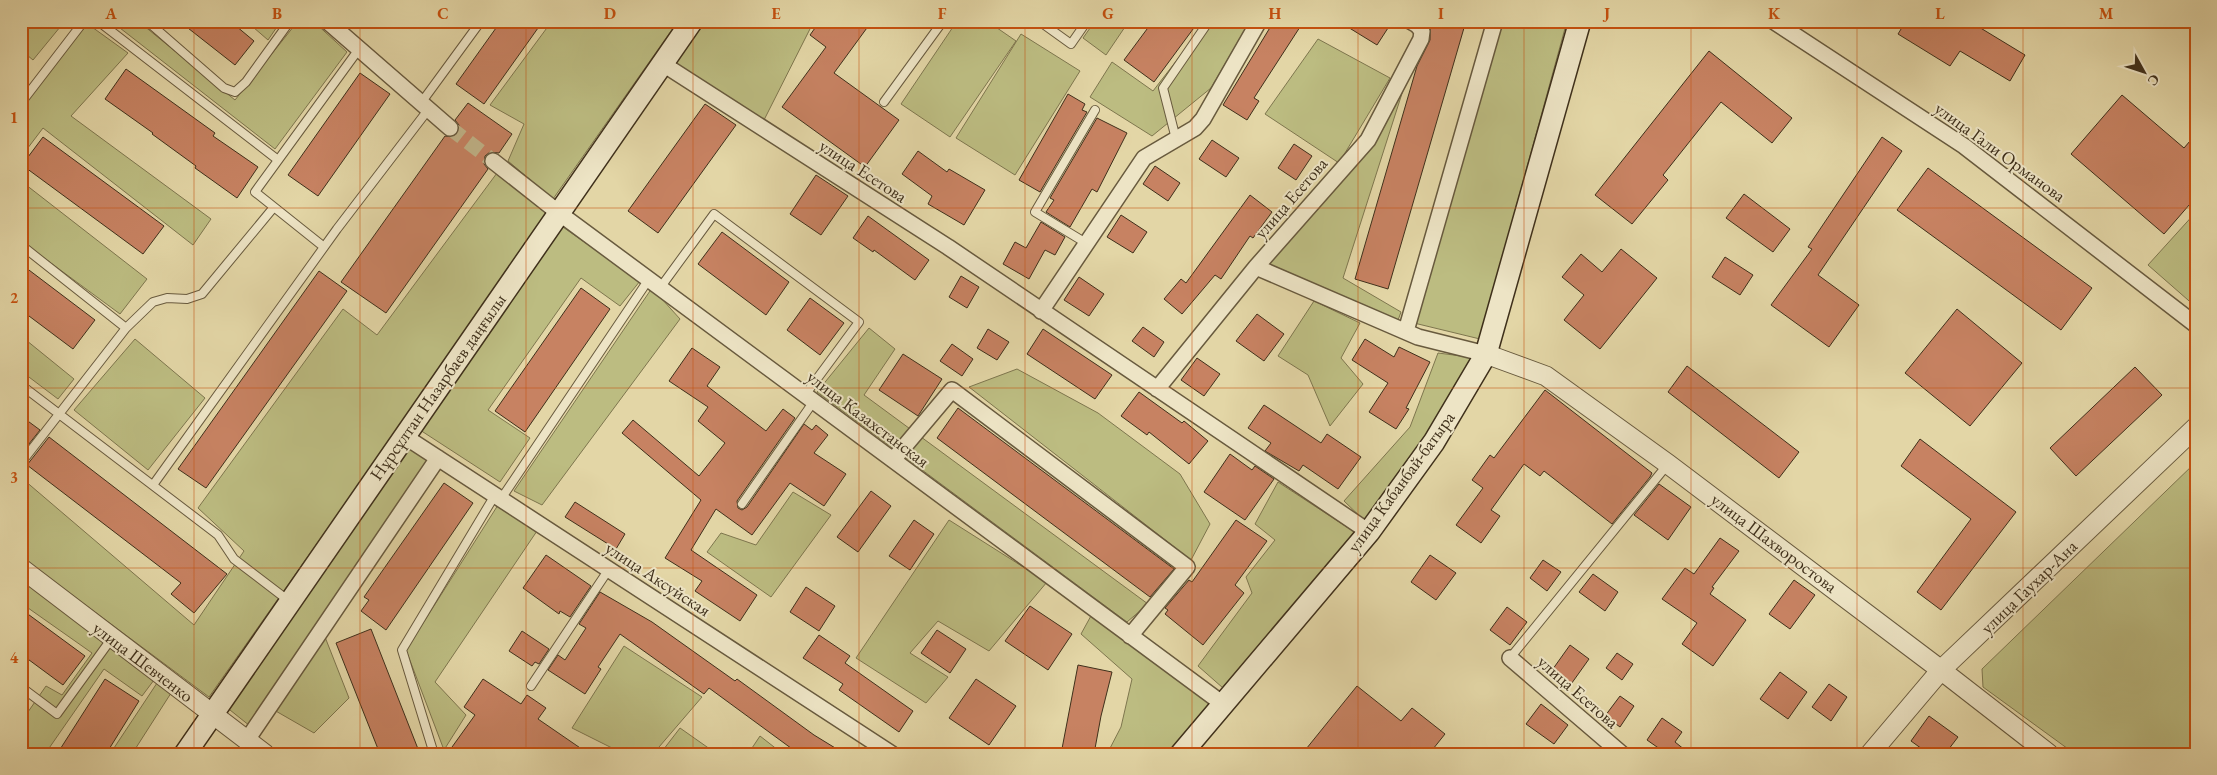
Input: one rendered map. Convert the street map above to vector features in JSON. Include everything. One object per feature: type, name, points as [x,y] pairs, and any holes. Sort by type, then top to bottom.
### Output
[{"type":"main road","name":"Нұрсұлтан Назарбаев даңғылы","points":[[185,754],[289,601],[692,21]]},
{"type":"main road","name":"улица Кабанбай-батыра","points":[[1181,754],[1369,532],[1434,442],[1486,354],[1580,21]]},
{"type":"street","points":[[327,21],[450,128]]},
{"type":"street","points":[[1041,311],[1144,158],[1195,128],[1203,119],[1259,21]]},
{"type":"street","name":"улица Есетова","points":[[1157,388],[1256,267],[1368,140],[1421,39],[1422,31],[1410,21]]},
{"type":"street","points":[[1406,331],[1496,21]]},
{"type":"street","name":"улица Гали Орманова","points":[[1773,21],[1964,146],[2196,325]]},
{"type":"street","name":"улица Есетова","points":[[663,64],[948,247],[1369,532]]},
{"type":"street","name":"улица Казахстанская","points":[[493,161],[559,213],[1222,704]]},
{"type":"street","points":[[1256,267],[1418,337],[1486,354]]},
{"type":"street","name":"улица Шахворостова","points":[[1486,354],[1546,376],[1668,464],[1942,670],[2049,754]]},
{"type":"street","points":[[893,460],[952,390],[1187,567],[1130,636]]},
{"type":"street","name":"улица Гаухар-Ана","points":[[1870,754],[1942,670],[2196,427]]},
{"type":"street","name":"улица Аксуйская","points":[[404,436],[892,754]]},
{"type":"street","points":[[247,740],[438,458]]},
{"type":"street","name":"улица Шевченко","points":[[21,568],[266,754]]},
{"type":"street","name":"улица Есетова","points":[[1510,658],[1622,754]]},
{"type":"lane","points":[[21,103],[84,21]]},
{"type":"lane","points":[[98,21],[278,160]]},
{"type":"lane","points":[[147,21],[224,88],[235,92],[246,82],[290,21]]},
{"type":"lane","points":[[153,485],[425,106],[480,21]]},
{"type":"lane","points":[[884,102],[943,21]]},
{"type":"lane","points":[[1039,21],[1071,44],[1088,21]]},
{"type":"lane","points":[[1176,139],[1163,88],[1209,21]]},
{"type":"lane","points":[[324,247],[255,192],[359,49]]},
{"type":"lane","points":[[1086,244],[1035,212],[1095,110]]},
{"type":"lane","points":[[21,463],[126,328],[153,302],[167,298],[187,300],[202,294],[274,207]]},
{"type":"lane","points":[[434,754],[402,650],[498,497],[654,283],[714,214],[859,322],[742,504]]},
{"type":"lane","points":[[21,246],[126,328]]},
{"type":"lane","points":[[21,385],[218,535],[234,559],[289,601]]},
{"type":"lane","points":[[1510,658],[1668,464]]},
{"type":"lane","points":[[532,686],[609,569]]},
{"type":"lane","points":[[21,687],[57,714],[112,638]]},
{"type":"green space","points":[[21,21],[65,21],[33,60],[21,50]]},
{"type":"green space","points":[[111,21],[138,21],[235,100],[298,21],[313,21],[347,52],[275,149]]},
{"type":"green space","points":[[246,21],[281,21],[268,40]]},
{"type":"green space","points":[[552,21],[678,21],[553,199],[508,161],[524,124],[490,105]]},
{"type":"green space","points":[[700,21],[814,21],[764,120],[672,61]]},
{"type":"green space","points":[[957,21],[987,21],[1016,41],[950,137],[901,104]]},
{"type":"green space","points":[[1095,21],[1129,21],[1106,55],[1083,38]]},
{"type":"green space","points":[[1207,21],[1250,21],[1211,88],[1152,136],[1090,97],[1112,62],[1153,91]]},
{"type":"green space","points":[[1501,21],[1567,21],[1480,339],[1414,323]]},
{"type":"green space","points":[[85,22],[128,53],[71,116],[211,219],[193,245],[43,128],[21,157],[21,106]]},
{"type":"green space","points":[[1021,34],[1080,71],[1015,175],[956,138]]},
{"type":"green space","points":[[1318,39],[1390,78],[1339,163],[1265,114]]},
{"type":"green space","points":[[1405,84],[1343,278],[1401,312],[1397,323],[1263,265]]},
{"type":"green space","points":[[497,173],[548,215],[209,697],[21,557],[21,483],[24,480],[194,625],[244,551],[198,508],[343,309],[377,335]]},
{"type":"green space","points":[[21,181],[147,279],[120,314],[21,241]]},
{"type":"green space","points":[[2196,212],[2196,307],[2148,265]]},
{"type":"green space","points":[[560,225],[640,281],[620,306],[581,278],[488,410],[530,438],[500,482],[420,430]]},
{"type":"green space","points":[[652,288],[680,319],[542,505],[514,491]]},
{"type":"green space","points":[[1314,301],[1360,323],[1341,358],[1363,384],[1330,426],[1308,375],[1278,356]]},
{"type":"green space","points":[[869,328],[895,349],[864,395],[1148,604],[1127,622],[817,392]]},
{"type":"green space","points":[[21,336],[74,379],[58,399],[21,371]]},
{"type":"green space","points":[[135,339],[205,398],[148,470],[74,410]]},
{"type":"green space","points":[[1438,353],[1477,358],[1368,524],[1344,501],[1410,427]]},
{"type":"green space","points":[[1017,369],[1098,413],[1180,474],[1210,524],[1191,560],[969,387]]},
{"type":"green space","points":[[403,443],[430,462],[250,726],[225,706]]},
{"type":"green space","points":[[2196,462],[2196,754],[2075,754],[1983,687],[1982,669]]},
{"type":"green space","points":[[1278,482],[1356,533],[1223,688],[1198,666],[1252,593],[1246,577],[1275,540],[1255,524]]},
{"type":"green space","points":[[793,492],[831,515],[771,597],[707,552],[721,533],[756,545]]},
{"type":"green space","points":[[498,505],[537,531],[435,682],[466,715],[444,750],[406,650]]},
{"type":"green space","points":[[949,520],[1047,582],[989,651],[938,621],[910,653],[948,677],[926,703],[856,658]]},
{"type":"green space","points":[[21,578],[154,680],[142,696],[104,669],[45,754],[30,754],[21,749],[21,722],[46,686],[62,695],[92,653],[21,603]]},
{"type":"green space","points":[[1092,614],[1213,705],[1170,754],[1107,754],[1121,727],[1132,679],[1081,634]]},
{"type":"green space","points":[[325,637],[349,698],[314,733],[274,710]]},
{"type":"green space","points":[[624,646],[702,697],[653,754],[624,754],[572,728]]},
{"type":"green space","points":[[159,680],[173,690],[132,754],[110,754]]},
{"type":"green space","points":[[680,728],[717,754],[660,754]]},
{"type":"green space","points":[[760,736],[783,754],[748,754]]},
{"type":"building","points":[[179,21],[230,21],[254,41],[235,65]]},
{"type":"building","points":[[501,21],[543,21],[484,104],[456,84]]},
{"type":"building","points":[[820,21],[872,21],[834,73],[899,120],[865,167],[782,107],[826,47],[810,35]]},
{"type":"building","points":[[1153,21],[1199,21],[1154,82],[1124,60]]},
{"type":"building","points":[[1274,21],[1290,21],[1300,27],[1254,98],[1259,101],[1247,120],[1223,105]]},
{"type":"building","points":[[1338,21],[1378,21],[1388,28],[1377,45]]},
{"type":"building","points":[[1430,21],[1466,21],[1388,289],[1355,279],[1417,66],[1430,40]]},
{"type":"building","points":[[1906,21],[1969,21],[2025,55],[2010,81],[1960,51],[1950,66],[1898,34]]},
{"type":"building","points":[[1709,51],[1792,118],[1772,143],[1721,102],[1663,175],[1668,180],[1632,224],[1595,195]]},
{"type":"building","points":[[126,69],[215,133],[213,136],[258,167],[237,198],[195,168],[196,166],[153,133],[105,99]]},
{"type":"building","points":[[360,73],[390,94],[318,196],[288,175]]},
{"type":"building","points":[[1068,94],[1085,104],[1082,110],[1087,112],[1040,192],[1019,180]]},
{"type":"building","points":[[2122,95],[2184,148],[2196,134],[2196,197],[2164,234],[2071,154]]},
{"type":"building","points":[[468,103],[512,134],[499,153],[490,152],[485,156],[484,164],[488,169],[386,313],[341,282],[445,136],[453,137],[457,134],[459,125],[455,120]]},
{"type":"building","points":[[705,104],[736,125],[658,233],[628,211]]},
{"type":"building","points":[[1097,118],[1127,133],[1097,192],[1092,189],[1070,227],[1046,212],[1054,200],[1050,198]]},
{"type":"building","points":[[43,137],[164,226],[143,254],[22,165]]},
{"type":"building","points":[[1882,137],[1902,151],[1818,275],[1859,305],[1829,347],[1771,305],[1812,249],[1808,247]]},
{"type":"building","points":[[1212,140],[1239,158],[1226,177],[1199,159]]},
{"type":"building","points":[[1294,144],[1312,156],[1296,180],[1278,168]]},
{"type":"building","points":[[918,151],[947,172],[949,169],[985,190],[964,225],[928,204],[932,196],[902,174]]},
{"type":"building","points":[[1155,166],[1180,183],[1168,201],[1143,184]]},
{"type":"building","points":[[1928,168],[2092,288],[2061,330],[1897,210]]},
{"type":"building","points":[[816,175],[848,196],[821,235],[790,214]]},
{"type":"building","points":[[1744,194],[1790,229],[1773,252],[1726,218]]},
{"type":"building","points":[[1250,195],[1272,212],[1253,238],[1250,236],[1221,279],[1215,275],[1182,314],[1164,299],[1181,279],[1186,283]]},
{"type":"building","points":[[1121,215],[1147,232],[1133,253],[1107,237]]},
{"type":"building","points":[[868,216],[929,260],[915,280],[874,250],[873,252],[853,238]]},
{"type":"building","points":[[1041,222],[1065,237],[1055,255],[1045,250],[1029,279],[1003,264],[1015,242],[1026,248]]},
{"type":"building","points":[[722,232],[789,282],[766,315],[698,264]]},
{"type":"building","points":[[1621,249],[1657,278],[1600,349],[1564,320],[1584,295],[1562,277],[1581,254],[1602,272]]},
{"type":"building","points":[[1725,257],[1753,275],[1740,295],[1712,277]]},
{"type":"building","points":[[21,264],[95,320],[73,349],[21,310]]},
{"type":"building","points":[[319,271],[347,291],[206,488],[178,469]]},
{"type":"building","points":[[961,276],[979,287],[967,308],[949,297]]},
{"type":"building","points":[[1079,277],[1104,294],[1089,316],[1064,300]]},
{"type":"building","points":[[581,288],[610,309],[525,432],[495,411]]},
{"type":"building","points":[[810,298],[844,323],[820,355],[787,330]]},
{"type":"building","points":[[1957,309],[2022,363],[1970,426],[1905,373]]},
{"type":"building","points":[[1257,314],[1284,334],[1264,361],[1236,341]]},
{"type":"building","points":[[1143,327],[1164,342],[1154,357],[1132,341]]},
{"type":"building","points":[[988,329],[1009,342],[997,360],[977,348]]},
{"type":"building","points":[[1043,329],[1112,375],[1095,399],[1027,354]]},
{"type":"building","points":[[1365,339],[1394,357],[1399,347],[1430,362],[1406,408],[1409,409],[1396,429],[1369,412],[1388,383],[1352,360]]},
{"type":"building","points":[[952,344],[973,359],[962,376],[940,361]]},
{"type":"building","points":[[692,348],[720,367],[707,386],[766,431],[783,409],[795,418],[737,501],[738,508],[742,510],[747,507],[804,424],[812,430],[816,425],[828,435],[814,453],[846,474],[824,506],[790,483],[752,535],[716,509],[691,550],[757,595],[740,621],[695,591],[702,581],[665,558],[701,500],[622,433],[633,420],[699,476],[725,443],[698,421],[708,407],[669,381]]},
{"type":"building","points":[[903,354],[942,379],[918,416],[879,390]]},
{"type":"building","points":[[1197,358],[1220,374],[1204,396],[1181,380]]},
{"type":"building","points":[[1687,366],[1799,452],[1779,478],[1668,392]]},
{"type":"building","points":[[2135,367],[2162,395],[2076,476],[2050,448]]},
{"type":"building","points":[[1545,390],[1652,473],[1612,524],[1544,471],[1540,476],[1524,464],[1491,510],[1500,516],[1481,543],[1456,525],[1483,488],[1472,480],[1490,455],[1494,458]]},
{"type":"building","points":[[1139,392],[1182,423],[1184,421],[1208,441],[1189,464],[1149,432],[1147,435],[1121,416]]},
{"type":"building","points":[[1264,405],[1321,443],[1327,434],[1361,457],[1338,489],[1303,465],[1299,471],[1265,451],[1271,443],[1248,428]]},
{"type":"building","points":[[958,408],[1174,569],[1150,597],[937,438]]},
{"type":"building","points":[[21,416],[40,430],[21,454]]},
{"type":"building","points":[[49,437],[227,574],[194,613],[171,594],[181,583],[27,465]]},
{"type":"building","points":[[1920,439],[2016,512],[1941,610],[1917,592],[1971,519],[1901,466]]},
{"type":"building","points":[[1230,454],[1252,470],[1255,466],[1274,479],[1245,520],[1204,492]]},
{"type":"building","points":[[444,483],[473,503],[386,630],[361,611],[369,600],[364,597]]},
{"type":"building","points":[[1659,484],[1691,507],[1668,540],[1634,515]]},
{"type":"building","points":[[871,491],[891,506],[858,552],[837,537]]},
{"type":"building","points":[[575,502],[625,534],[616,549],[565,517]]},
{"type":"building","points":[[914,520],[934,534],[910,570],[889,556]]},
{"type":"building","points":[[1236,520],[1267,541],[1235,585],[1244,593],[1203,645],[1165,614],[1168,610],[1165,608],[1189,580],[1192,582]]},
{"type":"building","points":[[1720,538],[1739,551],[1712,587],[1714,588],[1710,594],[1746,620],[1713,666],[1682,644],[1697,623],[1662,599],[1685,568],[1694,574]]},
{"type":"building","points":[[546,555],[591,586],[570,617],[560,611],[559,614],[523,588]]},
{"type":"building","points":[[1430,555],[1456,573],[1436,600],[1411,582]]},
{"type":"building","points":[[1543,560],[1561,572],[1547,591],[1530,578]]},
{"type":"building","points":[[1593,574],[1618,592],[1605,611],[1579,592]]},
{"type":"building","points":[[1794,580],[1815,595],[1790,629],[1769,614]]},
{"type":"building","points":[[806,587],[835,606],[819,631],[790,612]]},
{"type":"building","points":[[600,592],[652,622],[735,681],[737,679],[814,735],[845,754],[799,754],[709,688],[704,694],[620,634],[598,667],[601,669],[585,694],[548,670],[558,655],[565,660],[586,628],[579,624]]},
{"type":"building","points":[[1030,606],[1072,634],[1048,670],[1005,641]]},
{"type":"building","points":[[1507,607],[1527,622],[1510,645],[1490,630]]},
{"type":"building","points":[[21,609],[85,656],[63,685],[21,654]]},
{"type":"building","points":[[371,629],[420,754],[380,754],[336,643]]},
{"type":"building","points":[[937,630],[966,649],[950,673],[921,653]]},
{"type":"building","points":[[522,631],[549,649],[539,664],[535,662],[532,666],[509,651]]},
{"type":"building","points":[[819,635],[850,656],[845,663],[913,711],[899,732],[839,690],[843,684],[803,658]]},
{"type":"building","points":[[1570,645],[1589,659],[1569,687],[1550,673]]},
{"type":"building","points":[[1617,653],[1633,664],[1622,680],[1606,668]]},
{"type":"building","points":[[1078,665],[1112,672],[1094,754],[1061,754]]},
{"type":"building","points":[[1780,672],[1807,692],[1788,719],[1760,699]]},
{"type":"building","points":[[105,679],[139,701],[106,754],[57,754]]},
{"type":"building","points":[[483,679],[521,704],[527,695],[546,708],[538,719],[589,754],[447,754],[475,715],[464,707]]},
{"type":"building","points":[[976,679],[1016,706],[989,745],[949,718]]},
{"type":"building","points":[[1829,684],[1847,697],[1831,721],[1812,707]]},
{"type":"building","points":[[1357,686],[1401,721],[1412,708],[1445,734],[1429,754],[1302,754]]},
{"type":"building","points":[[1620,696],[1634,706],[1620,727],[1605,716]]},
{"type":"building","points":[[1541,704],[1568,725],[1554,744],[1526,724]]},
{"type":"building","points":[[1929,716],[1958,737],[1945,754],[1929,754],[1911,741]]},
{"type":"building","points":[[1662,718],[1682,732],[1675,742],[1690,754],[1667,754],[1647,740]]},
{"type":"tunnel","points":[[450,128],[493,161]]}]
